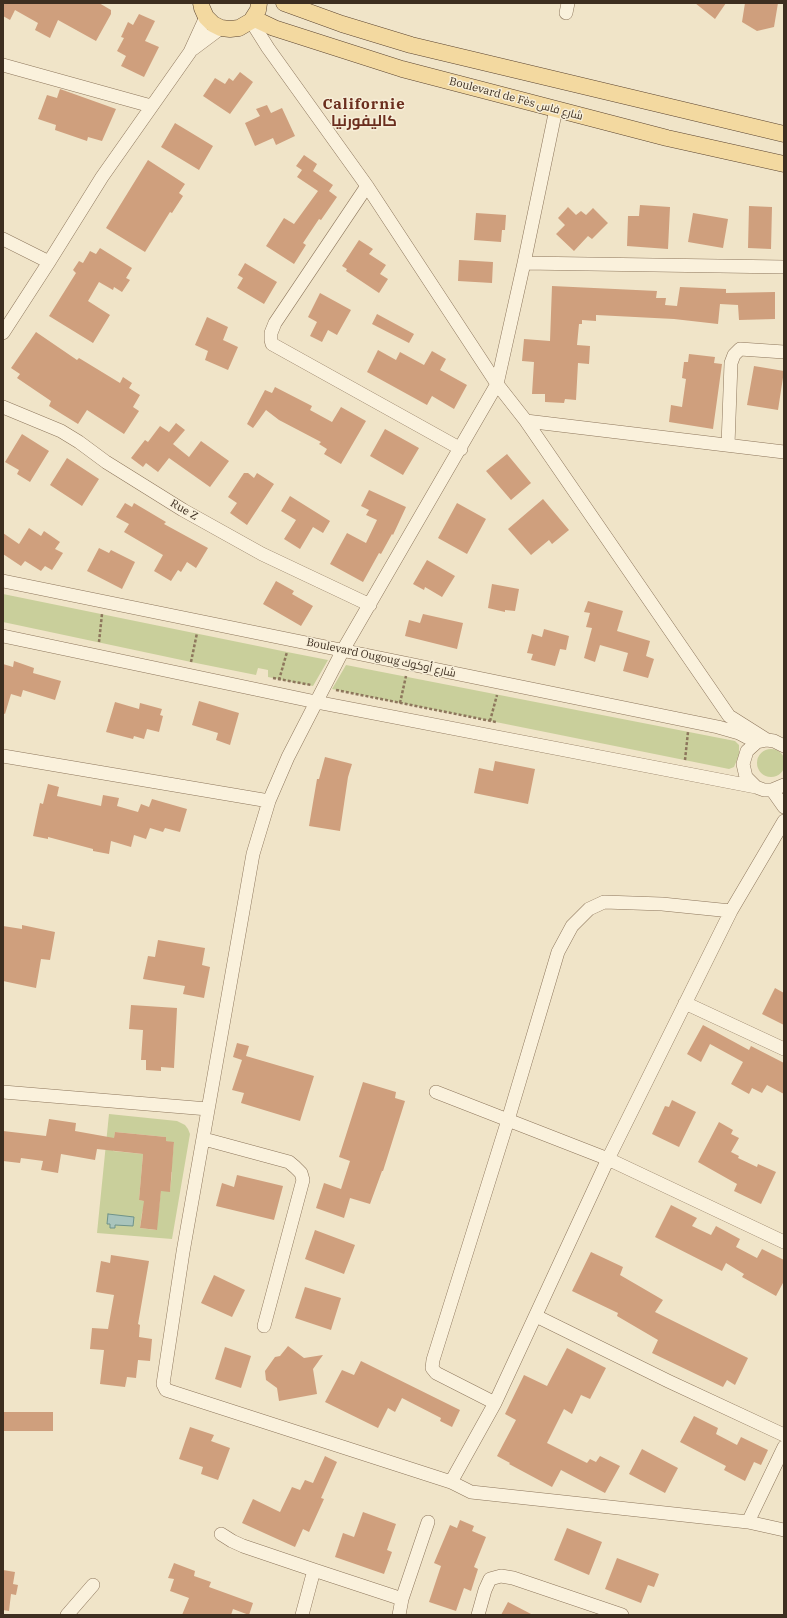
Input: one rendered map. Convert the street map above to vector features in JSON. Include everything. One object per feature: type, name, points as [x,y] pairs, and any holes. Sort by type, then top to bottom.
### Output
[{"type":"main road","points":[[200,8],[213,24],[221,28],[230,29],[248,22],[258,10],[259,3]]},
{"type":"main road","points":[[284,3],[342,24],[411,44],[784,134]]},
{"type":"main road","name":"Boulevard de Fès شارع فاس","points":[[248,22],[274,28],[402,69],[667,138],[784,164]]},
{"type":"street","points":[[190,52],[200,8]]},
{"type":"street","points":[[248,22],[368,186],[497,384],[526,421],[729,716],[762,741],[783,743]]},
{"type":"street","points":[[3,333],[102,177],[151,106],[190,52],[221,28]]},
{"type":"street","points":[[3,65],[151,106]]},
{"type":"street","points":[[556,109],[497,384],[343,650],[288,757],[269,801],[253,854],[183,1252],[163,1384],[166,1390],[451,1482],[471,1492],[748,1522],[784,1530]]},
{"type":"street","points":[[368,186],[275,323],[271,333],[272,344],[460,449]]},
{"type":"street","points":[[3,239],[49,262]]},
{"type":"street","points":[[524,263],[784,267]]},
{"type":"street","points":[[728,445],[731,363],[734,355],[740,349],[784,352]]},
{"type":"street","name":"Rue Z","points":[[3,407],[61,432],[79,442],[106,462],[183,510],[262,554],[370,605]]},
{"type":"street","points":[[526,421],[784,452]]},
{"type":"street","name":"Boulevard Ougoug شارع أوكوك","points":[[3,581],[718,727],[762,741]]},
{"type":"street","points":[[3,636],[316,702],[756,787],[764,790],[780,788],[784,807]]},
{"type":"street","points":[[756,787],[746,777],[743,764],[747,751],[762,741]]},
{"type":"street","points":[[3,756],[269,801]]},
{"type":"street","points":[[451,1482],[495,1403],[608,1159],[731,911],[784,821]]},
{"type":"street","points":[[495,1403],[436,1373],[432,1368],[435,1351],[508,1120],[558,952],[572,926],[588,909],[604,902],[662,904],[731,911]]},
{"type":"street","points":[[685,1003],[784,1050]]},
{"type":"street","points":[[3,1092],[208,1109]]},
{"type":"street","points":[[436,1092],[608,1159],[784,1242]]},
{"type":"street","points":[[204,1139],[288,1162],[296,1166],[301,1173],[303,1180],[264,1326]]},
{"type":"street","points":[[536,1316],[668,1381],[784,1435]]},
{"type":"street","points":[[748,1522],[784,1447]]},
{"type":"street","points":[[399,1615],[402,1599],[428,1522]]},
{"type":"street","points":[[221,1534],[232,1542],[243,1546],[402,1599]]},
{"type":"street","points":[[302,1615],[314,1570]]},
{"type":"street","points":[[478,1615],[485,1590],[490,1579],[501,1576],[513,1578],[622,1615]]},
{"type":"street","points":[[67,1615],[93,1585]]},
{"type":"path","points":[[94,612],[109,615]]},
{"type":"path","points":[[102,614],[99,642],[106,644]]},
{"type":"path","points":[[190,632],[204,635]]},
{"type":"path","points":[[191,662],[197,633]]},
{"type":"path","points":[[280,650],[294,653]]},
{"type":"path","points":[[279,680],[287,652]]},
{"type":"path","points":[[184,660],[198,663]]},
{"type":"path","points":[[398,675],[413,678]]},
{"type":"path","points":[[400,703],[406,676]]},
{"type":"path","points":[[268,677],[313,686]]},
{"type":"path","points":[[332,689],[497,722]]},
{"type":"path","points":[[490,721],[497,694],[504,696]]},
{"type":"path","points":[[685,760],[688,732],[694,733]]},
{"type":"path","points":[[677,759],[692,762]]},
{"type":"green space","points":[[3,594],[328,660],[313,686],[268,677],[268,670],[258,668],[256,675],[191,662],[3,622]]},
{"type":"green space","points":[[346,665],[735,741],[739,745],[739,755],[734,767],[729,769],[332,689]]},
{"type":"green space","points":[[771,749],[777,750],[781,753],[784,757],[784,769],[781,773],[777,776],[771,777],[765,776],[761,773],[758,769],[757,763],[758,757],[761,753],[765,750]]},
{"type":"green space","points":[[109,1114],[177,1121],[185,1125],[190,1134],[172,1239],[97,1233]],"holes":[[[115,1132],[166,1137],[166,1141],[174,1143],[172,1162],[163,1171],[172,1172],[170,1191],[161,1191],[156,1230],[140,1228],[142,1213],[147,1201],[139,1200],[143,1154],[113,1151]]]},
{"type":"water","points":[[108,1214],[134,1217],[133,1226],[115,1225],[115,1228],[110,1228],[110,1224],[107,1224]]},
{"type":"building","points":[[3,3],[99,3],[111,10],[111,14],[96,41],[58,20],[50,38],[35,30],[38,23],[15,10],[10,20],[3,16]]},
{"type":"building","points":[[695,3],[726,3],[715,19]]},
{"type":"building","points":[[745,3],[778,3],[774,27],[757,31],[742,22]]},
{"type":"building","points":[[139,14],[155,21],[145,41],[159,47],[144,77],[121,66],[126,56],[117,51],[124,38],[121,37],[128,22],[133,25]]},
{"type":"building","points":[[240,72],[253,82],[230,114],[203,96],[215,78],[225,84],[229,78],[233,81]]},
{"type":"building","points":[[60,89],[116,109],[102,141],[88,137],[87,141],[55,130],[56,125],[38,119],[47,95],[57,98]]},
{"type":"building","points":[[267,105],[271,113],[282,108],[295,136],[276,145],[273,138],[255,146],[245,123],[260,116],[256,109]]},
{"type":"building","points":[[175,123],[213,146],[199,170],[161,147]]},
{"type":"building","points":[[304,155],[317,164],[313,171],[333,185],[329,191],[337,197],[321,220],[319,219],[303,243],[306,245],[294,264],[266,246],[284,218],[294,224],[318,191],[297,177],[302,170],[296,166]]},
{"type":"building","points":[[148,160],[185,184],[179,193],[183,196],[172,213],[170,212],[145,252],[106,228]]},
{"type":"building","points":[[640,205],[670,207],[668,249],[627,246],[628,216],[639,216]]},
{"type":"building","points":[[749,206],[772,207],[771,249],[748,248]]},
{"type":"building","points":[[568,207],[576,215],[581,211],[586,215],[593,208],[608,223],[592,239],[588,236],[574,251],[556,234],[565,225],[558,218]]},
{"type":"building","points":[[476,213],[506,215],[505,230],[502,230],[501,242],[474,240]]},
{"type":"building","points":[[693,213],[728,219],[723,248],[688,242]]},
{"type":"building","points":[[359,240],[373,249],[369,254],[386,265],[380,274],[388,279],[379,293],[346,271],[347,269],[342,266]]},
{"type":"building","points":[[100,248],[132,268],[126,278],[130,280],[122,292],[114,287],[113,290],[99,282],[88,301],[110,315],[93,343],[49,316],[76,273],[73,270],[79,261],[83,263],[90,251],[96,254]]},
{"type":"building","points":[[459,260],[493,262],[492,283],[458,281]]},
{"type":"building","points":[[245,263],[277,282],[264,304],[237,288],[243,278],[238,275]]},
{"type":"building","points":[[552,286],[657,291],[656,298],[666,298],[665,305],[677,306],[680,287],[726,289],[726,293],[775,292],[775,319],[739,320],[738,305],[720,304],[718,324],[674,319],[596,315],[596,321],[582,320],[582,324],[579,324],[577,345],[590,346],[589,364],[578,363],[576,400],[565,399],[564,403],[545,402],[545,394],[532,394],[534,362],[522,361],[524,339],[550,341]]},
{"type":"building","points":[[320,293],[351,310],[337,335],[328,330],[322,342],[310,336],[317,322],[308,317]]},
{"type":"building","points":[[377,314],[414,334],[409,343],[372,324]]},
{"type":"building","points":[[207,317],[228,327],[223,340],[238,347],[228,370],[205,360],[208,351],[195,345]]},
{"type":"building","points":[[36,332],[77,360],[79,358],[120,383],[123,377],[132,383],[129,388],[140,395],[133,407],[139,411],[124,434],[87,410],[78,424],[49,406],[51,401],[17,378],[20,374],[11,368]]},
{"type":"building","points":[[378,350],[396,360],[400,352],[424,365],[432,351],[446,359],[440,370],[467,385],[454,409],[432,396],[427,405],[367,372]]},
{"type":"building","points":[[689,354],[715,357],[714,363],[722,364],[713,429],[669,422],[671,405],[682,407],[686,379],[682,378],[684,362],[688,362]]},
{"type":"building","points":[[754,366],[784,371],[778,410],[747,405]]},
{"type":"building","points":[[275,387],[312,406],[310,410],[332,422],[341,407],[366,421],[341,464],[324,454],[327,449],[319,444],[321,442],[279,420],[266,410],[253,428],[247,424],[265,390],[272,393]]},
{"type":"building","points":[[176,423],[185,430],[173,444],[189,457],[201,441],[229,461],[210,487],[169,458],[158,472],[146,463],[143,467],[131,458],[145,440],[148,442],[160,426],[169,432]]},
{"type":"building","points":[[385,429],[419,448],[403,475],[370,456]]},
{"type":"building","points":[[22,434],[49,451],[30,482],[17,474],[19,470],[5,462]]},
{"type":"building","points":[[507,454],[531,483],[511,500],[486,471]]},
{"type":"building","points":[[67,458],[99,479],[82,506],[50,485]]},
{"type":"building","points":[[244,473],[248,473],[254,478],[257,473],[274,484],[247,525],[230,513],[237,503],[228,497]]},
{"type":"building","points":[[369,490],[406,507],[393,535],[392,534],[381,554],[379,553],[363,582],[330,564],[347,533],[366,543],[377,520],[366,515],[369,510],[361,506]]},
{"type":"building","points":[[290,496],[330,521],[323,533],[313,527],[300,549],[284,539],[296,520],[281,511]]},
{"type":"building","points":[[543,499],[569,530],[552,544],[549,540],[531,555],[508,529]]},
{"type":"building","points":[[125,503],[132,507],[134,503],[166,522],[164,524],[208,548],[196,568],[187,562],[181,572],[178,570],[171,581],[154,571],[163,555],[124,532],[129,524],[116,517]]},
{"type":"building","points":[[457,503],[486,519],[467,554],[438,538]]},
{"type":"building","points":[[29,528],[41,536],[44,531],[60,542],[55,549],[63,553],[52,570],[45,566],[41,571],[25,561],[21,566],[3,554],[3,533],[19,544]]},
{"type":"building","points":[[99,548],[109,553],[111,550],[135,562],[122,589],[87,571]]},
{"type":"building","points":[[427,560],[455,576],[442,597],[425,587],[424,590],[413,584]]},
{"type":"building","points":[[276,581],[294,591],[292,594],[313,606],[301,626],[263,604]]},
{"type":"building","points":[[492,584],[519,589],[515,611],[505,610],[505,612],[488,608]]},
{"type":"building","points":[[588,601],[623,611],[617,631],[650,641],[646,656],[654,659],[648,678],[623,671],[628,653],[600,645],[595,662],[584,658],[592,628],[586,627],[590,613],[584,612]]},
{"type":"building","points":[[423,614],[463,623],[457,649],[405,636],[409,620],[420,623]]},
{"type":"building","points":[[544,629],[569,636],[566,650],[560,649],[555,666],[531,660],[533,654],[527,653],[532,634],[542,637]]},
{"type":"building","points":[[14,661],[34,668],[33,673],[61,681],[55,700],[23,690],[21,697],[11,694],[5,714],[3,713],[3,664],[13,667]]},
{"type":"building","points":[[199,701],[239,713],[230,745],[216,740],[218,733],[192,725]]},
{"type":"building","points":[[115,702],[139,709],[140,703],[162,709],[160,715],[163,716],[159,732],[147,729],[144,739],[134,736],[133,739],[106,732]]},
{"type":"building","points":[[325,757],[352,764],[348,777],[340,831],[309,826],[317,779],[319,779]]},
{"type":"building","points":[[495,761],[535,769],[528,804],[474,793],[479,768],[493,771]]},
{"type":"building","points":[[48,784],[59,787],[57,796],[101,806],[103,795],[119,798],[117,806],[138,812],[141,804],[149,807],[152,799],[187,809],[180,832],[165,828],[163,832],[150,828],[146,839],[134,835],[131,847],[111,841],[109,854],[93,851],[93,849],[48,837],[48,839],[33,836],[40,803],[43,804]]},
{"type":"building","points":[[22,925],[55,932],[50,960],[41,959],[36,988],[3,981],[3,926],[22,929]]},
{"type":"building","points":[[158,940],[205,948],[202,965],[210,967],[204,998],[183,994],[185,986],[143,979],[148,956],[155,957]]},
{"type":"building","points":[[775,988],[784,993],[784,1025],[762,1014]]},
{"type":"building","points":[[131,1005],[177,1008],[174,1068],[161,1067],[161,1071],[146,1070],[146,1060],[141,1060],[143,1030],[129,1029]]},
{"type":"building","points":[[703,1025],[749,1050],[751,1046],[784,1063],[784,1094],[767,1085],[762,1093],[752,1088],[749,1094],[731,1084],[743,1062],[710,1044],[701,1062],[687,1054]]},
{"type":"building","points":[[237,1043],[249,1046],[246,1056],[314,1076],[300,1121],[241,1103],[244,1093],[232,1090],[242,1060],[233,1057]]},
{"type":"building","points":[[363,1082],[396,1092],[395,1098],[405,1101],[383,1171],[370,1204],[350,1198],[344,1218],[316,1208],[324,1183],[341,1189],[350,1161],[339,1157]]},
{"type":"building","points":[[672,1100],[696,1112],[679,1147],[652,1134],[665,1106],[669,1107]]},
{"type":"building","points":[[49,1119],[76,1123],[75,1131],[114,1138],[115,1132],[166,1137],[166,1141],[174,1142],[170,1192],[161,1191],[157,1230],[140,1228],[144,1201],[139,1200],[143,1154],[97,1149],[95,1160],[61,1154],[58,1173],[41,1170],[43,1161],[21,1158],[20,1163],[3,1161],[3,1131],[46,1136]]},
{"type":"building","points":[[719,1122],[733,1130],[731,1134],[739,1138],[731,1152],[739,1156],[738,1158],[757,1167],[758,1164],[776,1172],[761,1204],[734,1191],[737,1184],[698,1162]]},
{"type":"building","points":[[237,1175],[283,1186],[274,1220],[216,1206],[222,1183],[234,1187]]},
{"type":"building","points":[[671,1205],[697,1218],[692,1226],[711,1235],[716,1226],[740,1239],[736,1247],[757,1258],[762,1249],[784,1260],[784,1281],[776,1296],[742,1277],[744,1274],[726,1263],[722,1271],[655,1237]]},
{"type":"building","points":[[315,1230],[355,1245],[344,1274],[305,1259]]},
{"type":"building","points":[[591,1252],[623,1267],[620,1275],[663,1300],[655,1312],[748,1358],[735,1385],[727,1380],[723,1387],[652,1353],[658,1340],[617,1316],[618,1313],[572,1291]]},
{"type":"building","points":[[111,1255],[149,1261],[138,1324],[140,1325],[139,1337],[152,1339],[150,1361],[138,1360],[136,1378],[127,1377],[125,1387],[100,1384],[104,1350],[90,1349],[92,1328],[108,1329],[114,1295],[96,1292],[101,1261],[110,1263]]},
{"type":"building","points":[[214,1275],[245,1290],[232,1317],[201,1303]]},
{"type":"building","points":[[305,1287],[341,1298],[331,1330],[295,1318]]},
{"type":"building","points":[[288,1346],[304,1358],[323,1355],[313,1369],[317,1394],[279,1401],[277,1388],[266,1380],[265,1371],[275,1357],[280,1356]]},
{"type":"building","points":[[225,1347],[251,1356],[241,1388],[215,1379]]},
{"type":"building","points":[[567,1348],[606,1368],[590,1399],[581,1395],[572,1414],[564,1409],[547,1443],[587,1463],[590,1459],[596,1462],[600,1456],[620,1466],[605,1493],[561,1470],[552,1487],[497,1456],[516,1420],[505,1414],[524,1375],[547,1386]]},
{"type":"building","points":[[361,1361],[460,1410],[452,1427],[440,1421],[441,1418],[402,1398],[395,1412],[388,1408],[378,1428],[325,1402],[342,1370],[354,1375]]},
{"type":"building","points":[[3,1412],[53,1412],[53,1431],[3,1431]]},
{"type":"building","points":[[694,1416],[718,1428],[716,1434],[737,1445],[741,1437],[768,1450],[761,1465],[754,1462],[745,1481],[724,1470],[726,1466],[680,1442]]},
{"type":"building","points":[[190,1427],[214,1435],[211,1441],[230,1448],[218,1480],[201,1474],[203,1467],[179,1459]]},
{"type":"building","points":[[642,1449],[678,1468],[665,1493],[629,1474]]},
{"type":"building","points":[[325,1456],[337,1462],[321,1498],[324,1499],[309,1532],[303,1529],[295,1547],[242,1523],[253,1499],[280,1512],[292,1487],[300,1490],[305,1480],[313,1483]]},
{"type":"building","points":[[363,1512],[396,1524],[387,1550],[392,1552],[384,1574],[335,1557],[343,1533],[354,1537]]},
{"type":"building","points":[[460,1520],[474,1526],[472,1531],[486,1537],[474,1567],[478,1569],[471,1591],[464,1588],[456,1611],[429,1602],[441,1566],[434,1563],[450,1525],[457,1528]]},
{"type":"building","points":[[567,1528],[602,1542],[589,1575],[554,1560]]},
{"type":"building","points":[[617,1558],[659,1574],[654,1587],[648,1585],[641,1603],[605,1589]]},
{"type":"building","points":[[174,1563],[195,1571],[194,1576],[211,1582],[209,1587],[253,1603],[249,1615],[233,1609],[231,1615],[182,1615],[189,1598],[170,1591],[174,1579],[168,1578]]},
{"type":"building","points":[[3,1570],[15,1572],[13,1584],[18,1585],[16,1595],[11,1594],[9,1611],[3,1610]]},
{"type":"building","points":[[508,1602],[533,1615],[501,1615]]},
{"type":"district","name":"Californie كاليفورنيا","points":[[364,114]]}]
